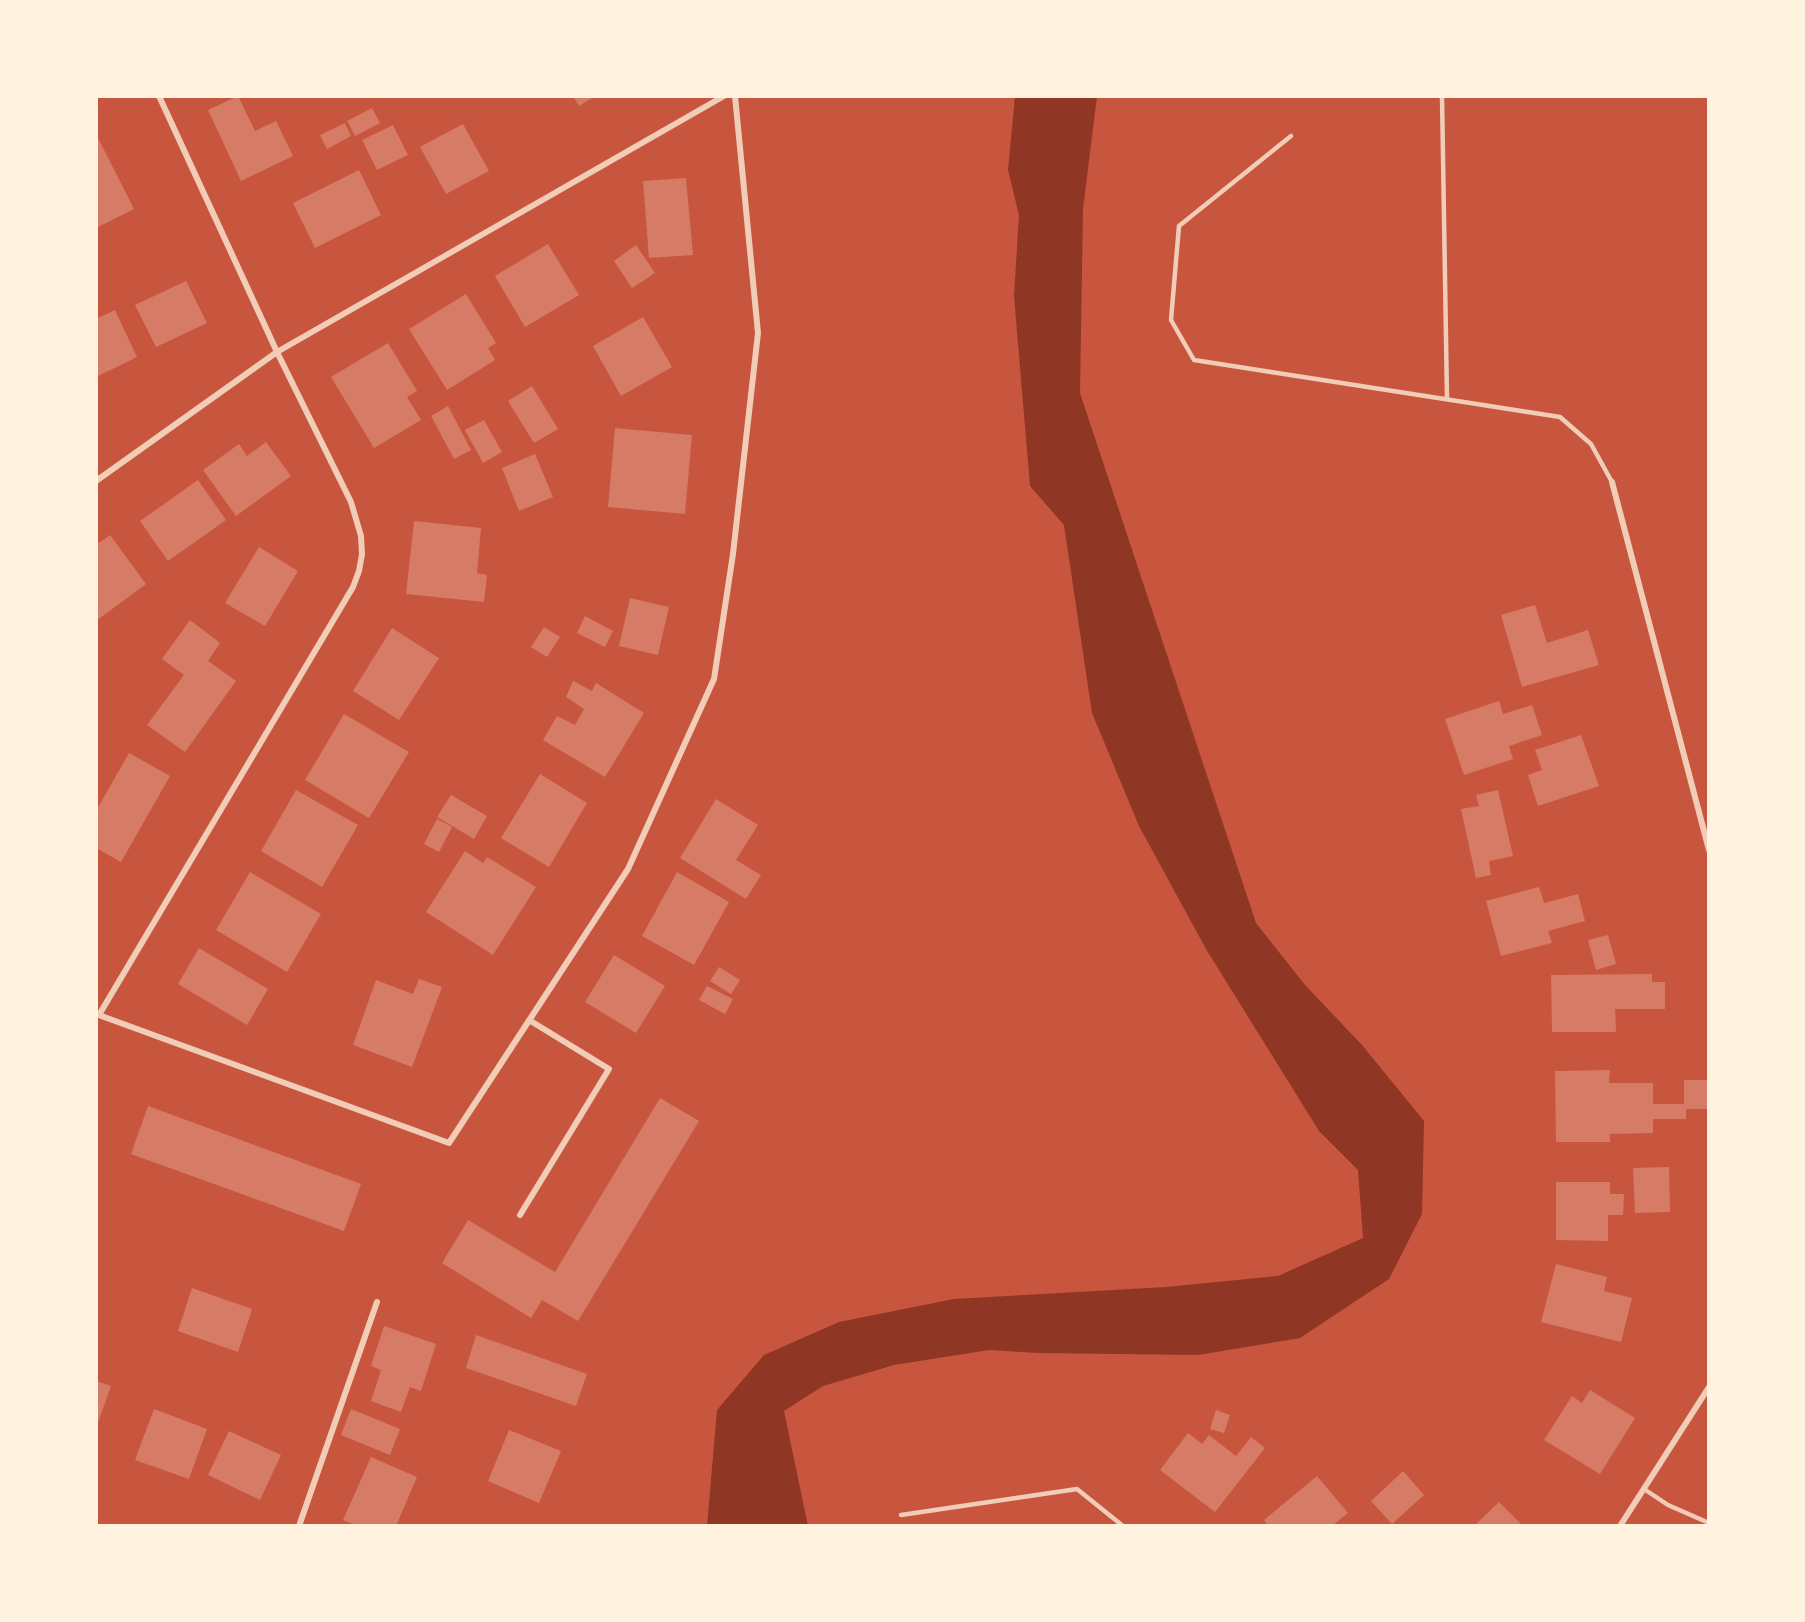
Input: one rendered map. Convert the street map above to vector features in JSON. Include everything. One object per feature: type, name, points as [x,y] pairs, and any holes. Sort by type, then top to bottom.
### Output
[{"type":"street","points":[[159,96],[277,352],[358,519],[362,536],[362,554],[359,571],[348,595],[98,1015],[449,1143],[628,869],[714,679],[733,554],[758,333],[735,96]]},
{"type":"street","points":[[96,481],[277,352],[724,96]]},
{"type":"street","points":[[1612,482],[1709,850]]},
{"type":"street","points":[[520,1215],[609,1069],[529,1020]]},
{"type":"street","points":[[299,1526],[377,1302]]},
{"type":"street","points":[[1620,1526],[1709,1388]]},
{"type":"lane","points":[[1442,96],[1447,399]]},
{"type":"lane","points":[[1291,136],[1179,226],[1171,320],[1194,360],[1560,417],[1591,444],[1612,482]]},
{"type":"lane","points":[[901,1515],[1077,1489],[1123,1526]]},
{"type":"lane","points":[[1644,1489],[1668,1504],[1709,1523]]},
{"type":"shaded area","points":[[1015,96],[1097,96],[1083,209],[1080,393],[1256,923],[1305,985],[1362,1045],[1424,1121],[1422,1214],[1389,1279],[1300,1338],[1198,1355],[1038,1353],[989,1350],[894,1365],[823,1386],[784,1411],[808,1526],[707,1526],[717,1410],[764,1355],[839,1322],[954,1299],[1166,1287],[1278,1276],[1363,1238],[1358,1170],[1319,1131],[1206,949],[1139,826],[1092,713],[1064,525],[1030,486],[1014,296],[1019,215],[1008,170]]},
{"type":"building","points":[[238,96],[255,131],[276,121],[293,156],[241,181],[208,110]]},
{"type":"building","points":[[573,96],[595,96],[579,106]]},
{"type":"building","points":[[372,108],[380,123],[355,136],[347,121]]},
{"type":"building","points":[[345,123],[351,136],[327,149],[320,135]]},
{"type":"building","points":[[463,124],[489,171],[446,194],[420,147]]},
{"type":"building","points":[[393,125],[408,155],[377,170],[362,140]]},
{"type":"building","points":[[96,134],[134,209],[96,228]]},
{"type":"building","points":[[359,170],[381,215],[315,248],[293,203]]},
{"type":"building","points":[[686,178],[693,255],[649,258],[643,181]]},
{"type":"building","points":[[548,244],[579,295],[525,327],[495,276]]},
{"type":"building","points":[[636,245],[655,273],[632,288],[614,261]]},
{"type":"building","points":[[186,281],[207,323],[156,347],[135,305]]},
{"type":"building","points":[[466,294],[496,343],[488,348],[495,360],[447,390],[409,329]]},
{"type":"building","points":[[115,310],[137,357],[96,377],[96,319]]},
{"type":"building","points":[[643,317],[672,367],[621,396],[593,346]]},
{"type":"building","points":[[388,343],[417,391],[407,397],[421,420],[374,448],[331,377]]},
{"type":"building","points":[[532,386],[558,429],[534,443],[508,401]]},
{"type":"building","points":[[448,406],[471,450],[454,459],[431,416]]},
{"type":"building","points":[[484,420],[502,452],[483,463],[465,430]]},
{"type":"building","points":[[615,428],[692,435],[685,514],[608,507]]},
{"type":"building","points":[[266,442],[291,476],[236,516],[203,470],[239,444],[247,456]]},
{"type":"building","points":[[535,454],[553,497],[519,511],[502,468]]},
{"type":"building","points":[[198,480],[226,520],[168,561],[140,521]]},
{"type":"building","points":[[414,521],[481,528],[477,573],[487,575],[484,602],[406,594]]},
{"type":"building","points":[[110,535],[146,584],[96,621],[96,545]]},
{"type":"building","points":[[259,547],[298,571],[265,626],[225,603]]},
{"type":"building","points":[[630,598],[669,607],[658,655],[619,646]]},
{"type":"building","points":[[1535,605],[1547,643],[1588,630],[1599,665],[1522,687],[1501,615]]},
{"type":"building","points":[[585,616],[613,631],[605,647],[577,633]]},
{"type":"building","points":[[190,620],[220,643],[208,661],[236,681],[185,752],[147,725],[184,675],[162,659]]},
{"type":"building","points":[[544,627],[560,637],[547,657],[531,647]]},
{"type":"building","points":[[392,628],[439,658],[399,720],[353,691]]},
{"type":"building","points":[[573,681],[592,691],[596,683],[644,713],[605,777],[543,740],[557,716],[575,725],[584,709],[566,697]]},
{"type":"building","points":[[1499,701],[1503,714],[1532,705],[1542,735],[1509,746],[1513,759],[1464,775],[1445,719]]},
{"type":"building","points":[[344,714],[409,752],[369,818],[305,780]]},
{"type":"building","points":[[1581,735],[1599,786],[1538,806],[1528,775],[1542,770],[1535,750]]},
{"type":"building","points":[[129,753],[170,776],[121,862],[96,848],[96,811]]},
{"type":"building","points":[[540,774],[587,803],[549,867],[501,838]]},
{"type":"building","points":[[296,790],[358,825],[322,887],[261,851]]},
{"type":"building","points":[[1498,790],[1513,856],[1489,861],[1491,875],[1476,878],[1461,809],[1479,806],[1476,795]]},
{"type":"building","points":[[451,795],[487,816],[474,839],[437,817]]},
{"type":"building","points":[[716,799],[758,825],[736,860],[761,875],[746,899],[680,858]]},
{"type":"building","points":[[437,819],[452,827],[439,852],[424,844]]},
{"type":"building","points":[[465,851],[483,863],[487,857],[536,887],[493,955],[426,912]]},
{"type":"building","points":[[250,872],[321,914],[287,972],[216,930]]},
{"type":"building","points":[[677,872],[729,902],[694,965],[642,936]]},
{"type":"building","points":[[1539,887],[1544,903],[1578,894],[1585,921],[1548,931],[1552,943],[1501,956],[1486,901]]},
{"type":"building","points":[[1608,935],[1616,964],[1596,970],[1588,940]]},
{"type":"building","points":[[199,948],[268,989],[247,1025],[178,984]]},
{"type":"building","points":[[614,955],[665,986],[636,1033],[585,1002]]},
{"type":"building","points":[[719,967],[740,980],[731,994],[710,981]]},
{"type":"building","points":[[1652,974],[1652,982],[1665,982],[1665,1009],[1615,1009],[1616,1032],[1552,1032],[1551,975]]},
{"type":"building","points":[[419,979],[442,987],[412,1067],[353,1045],[376,980],[413,994]]},
{"type":"building","points":[[707,986],[733,999],[725,1014],[699,1000]]},
{"type":"building","points":[[1610,1070],[1609,1083],[1653,1083],[1653,1104],[1684,1104],[1684,1080],[1709,1080],[1709,1109],[1686,1109],[1686,1119],[1653,1119],[1653,1133],[1610,1134],[1610,1142],[1556,1142],[1555,1071]]},
{"type":"building","points":[[660,1098],[699,1121],[578,1321],[542,1300],[531,1318],[442,1263],[468,1220],[555,1272]]},
{"type":"building","points":[[148,1106],[361,1184],[344,1231],[131,1154]]},
{"type":"building","points":[[1669,1167],[1670,1212],[1635,1213],[1633,1168]]},
{"type":"building","points":[[1556,1182],[1610,1182],[1610,1194],[1624,1194],[1623,1215],[1608,1215],[1608,1241],[1556,1240]]},
{"type":"building","points":[[1556,1264],[1607,1277],[1604,1291],[1632,1298],[1621,1342],[1541,1322]]},
{"type":"building","points":[[192,1288],[252,1309],[238,1352],[178,1331]]},
{"type":"building","points":[[384,1326],[436,1344],[421,1391],[410,1387],[401,1412],[371,1401],[381,1370],[371,1366]]},
{"type":"building","points":[[476,1335],[587,1374],[576,1406],[466,1368]]},
{"type":"building","points":[[96,1381],[111,1386],[96,1428]]},
{"type":"building","points":[[1590,1390],[1635,1418],[1600,1474],[1544,1440],[1572,1396],[1582,1403]]},
{"type":"building","points":[[154,1409],[207,1429],[189,1479],[135,1460]]},
{"type":"building","points":[[351,1409],[400,1429],[390,1455],[341,1435]]},
{"type":"building","points":[[1216,1410],[1230,1415],[1224,1433],[1210,1429]]},
{"type":"building","points":[[509,1430],[561,1451],[539,1503],[488,1481]]},
{"type":"building","points":[[229,1431],[281,1455],[260,1500],[208,1475]]},
{"type":"building","points":[[1188,1433],[1202,1444],[1209,1435],[1236,1456],[1251,1437],[1265,1448],[1215,1512],[1160,1470]]},
{"type":"building","points":[[371,1457],[417,1477],[396,1526],[358,1526],[343,1520]]},
{"type":"building","points":[[1403,1471],[1424,1495],[1392,1524],[1371,1501]]},
{"type":"building","points":[[1317,1476],[1348,1513],[1332,1526],[1269,1526],[1264,1520]]},
{"type":"building","points":[[1499,1502],[1523,1526],[1474,1526]]}]
